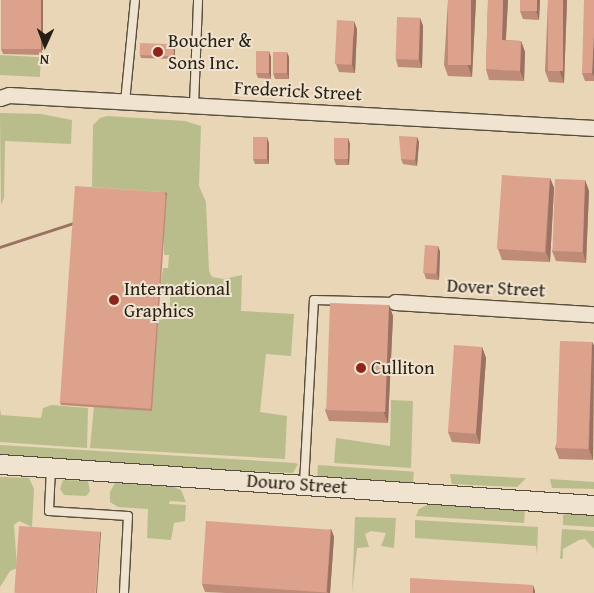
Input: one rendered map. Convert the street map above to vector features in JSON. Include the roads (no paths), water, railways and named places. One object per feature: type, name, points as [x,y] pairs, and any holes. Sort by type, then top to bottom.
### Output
[{"type":"street","name":"Frederick Street","points":[[0,98],[9,95],[594,128]]},
{"type":"street","name":"Dover Street","points":[[395,302],[594,314]]},
{"type":"street","name":"Douro Street","points":[[0,464],[594,505]]},
{"type":"lane","points":[[125,102],[135,0]]},
{"type":"lane","points":[[194,106],[198,0]]},
{"type":"lane","points":[[304,485],[314,300],[395,302]]},
{"type":"lane","points":[[51,468],[50,510],[128,516],[124,593]]},
{"type":"place","name":"Boucher & Sons Inc.","points":[[158,52]]},
{"type":"place","name":"International Graphics","points":[[114,300]]},
{"type":"place","name":"Culliton","points":[[361,368]]}]
